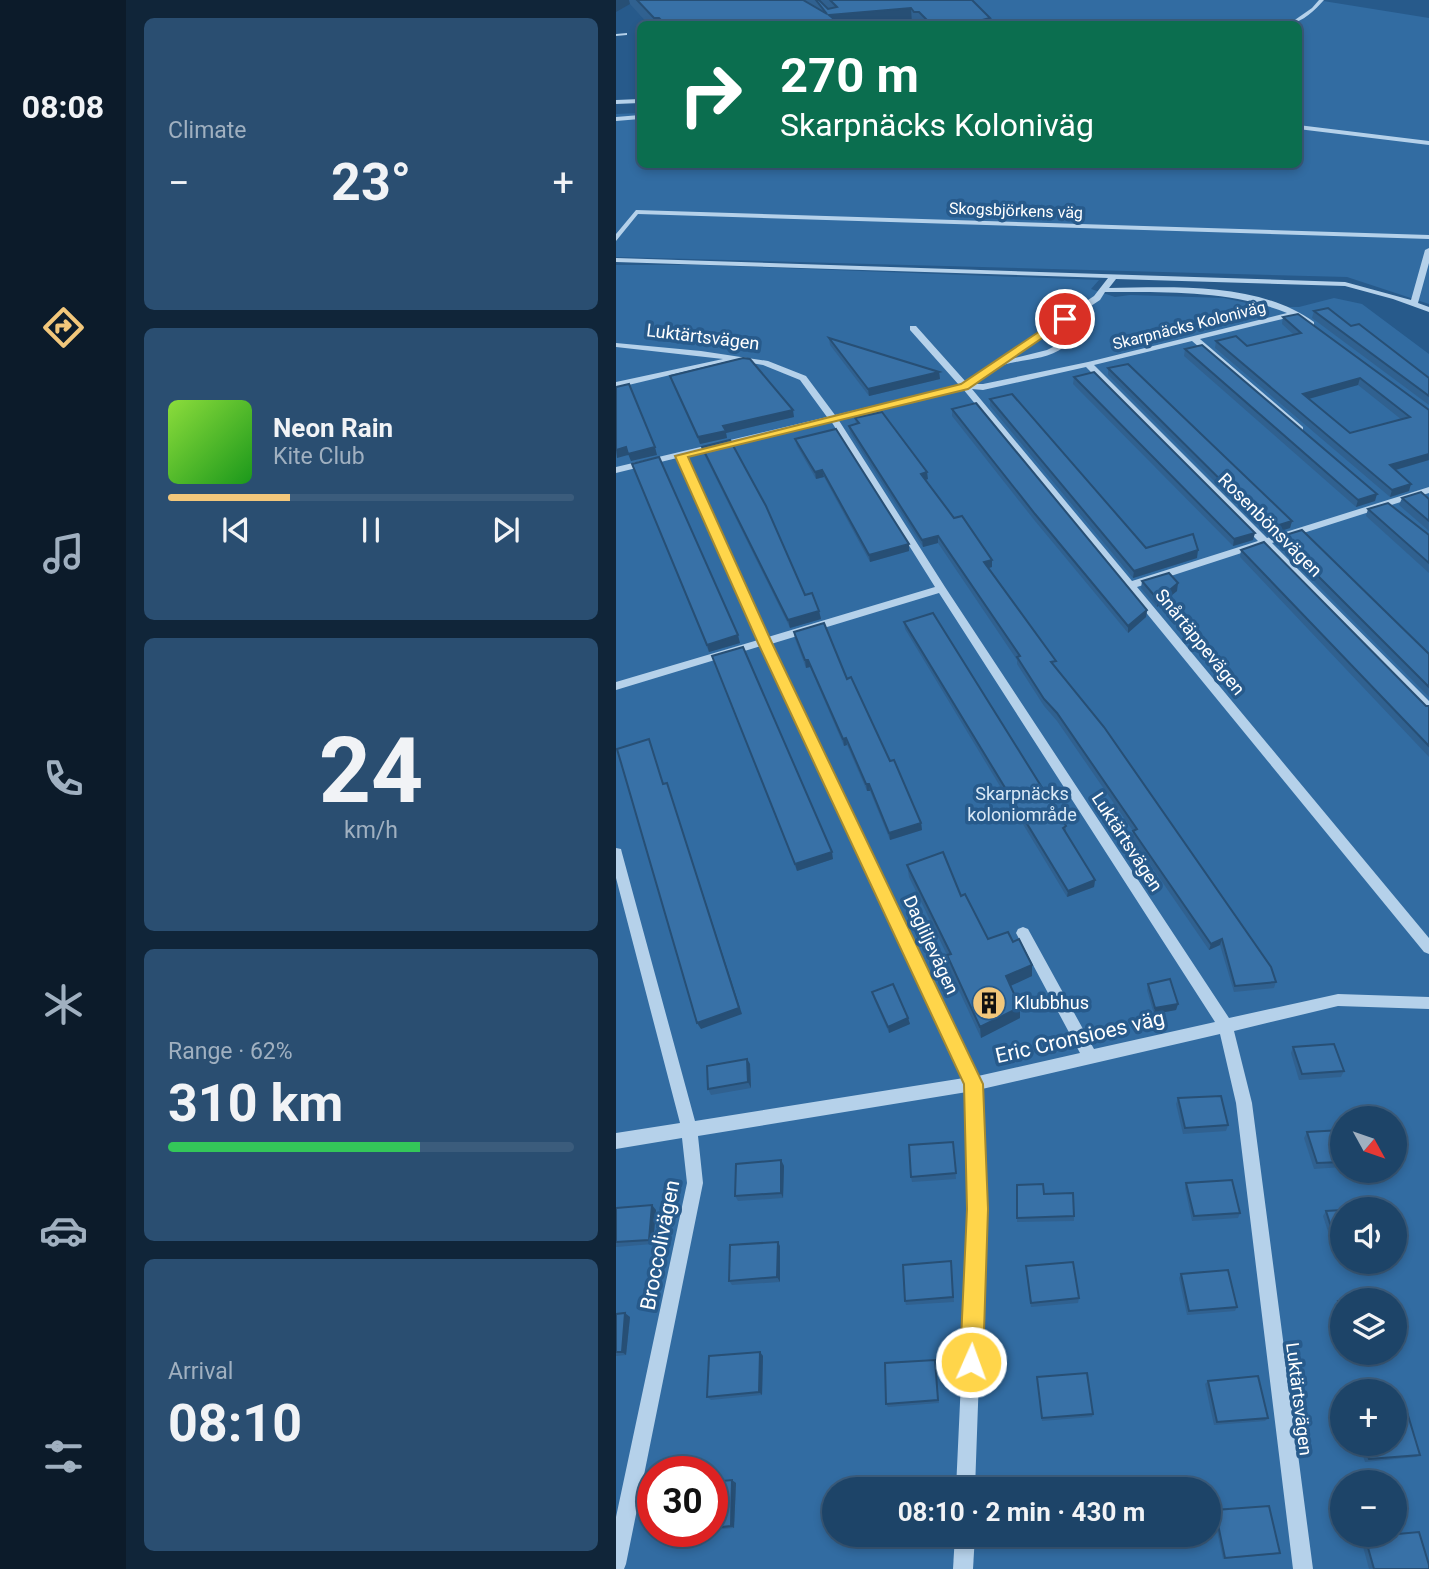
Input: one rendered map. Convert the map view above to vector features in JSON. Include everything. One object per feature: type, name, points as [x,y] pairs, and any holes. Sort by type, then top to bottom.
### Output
[{"type":"street","points":[[1296,21],[1322,0]]},
{"type":"street","points":[[1282,19],[1288,21]]},
{"type":"street","points":[[616,36],[625,34]]},
{"type":"street","points":[[616,102],[637,101]]},
{"type":"street","points":[[616,119],[637,117]]},
{"type":"street","points":[[1302,127],[1429,143]]},
{"type":"street","name":"Skogsbjörkens väg","points":[[616,239],[636,212],[1429,237]]},
{"type":"street","points":[[1414,304],[1429,250]]},
{"type":"street","points":[[616,260],[1345,284],[1429,310]]},
{"type":"street","points":[[913,328],[965,386],[1097,298],[1114,276]]},
{"type":"street","name":"Skarpnäcks Koloniväg","points":[[1103,290],[1224,292],[1256,298],[1296,313],[1318,329]]},
{"type":"street","name":"Skarpnäcks Koloniväg","points":[[616,470],[965,386],[983,387],[1088,364],[1296,313]]},
{"type":"street","points":[[994,366],[1060,347],[1049,330]]},
{"type":"street","points":[[1194,338],[1306,434]]},
{"type":"street","name":"Luktärtsvägen","points":[[616,345],[765,363],[803,378],[833,418],[940,589],[1225,1025],[1244,1103],[1303,1569]]},
{"type":"street","points":[[616,385],[736,359]]},
{"type":"street","name":"Rosenbönsvägen","points":[[1088,364],[1429,708]]},
{"type":"street","name":"Snårtäppevägen","points":[[965,386],[1426,940]]},
{"type":"street","name":"Dagliljevägen","points":[[681,456],[765,643],[974,1084],[977,1209],[966,1477]]},
{"type":"street","points":[[1131,585],[1429,490]]},
{"type":"street","points":[[1377,495],[1398,512]]},
{"type":"street","points":[[616,686],[940,589]]},
{"type":"street","name":"Broccolivägen","points":[[616,853],[689,1128],[695,1183],[616,1564]]},
{"type":"street","points":[[1023,933],[1090,1056]]},
{"type":"street","name":"Eric Cronsioes väg","points":[[616,1141],[974,1084],[1338,1000],[1429,1003]]},
{"type":"street","points":[[963,1569],[964,1547]]},
{"type":"green space","points":[[960,0],[1317,0],[1429,18],[1429,304],[1347,277],[616,257],[616,114],[637,113],[637,168],[1302,168],[1302,21],[981,21]]},
{"type":"green space","name":"Skarpnäcks koloniområde","points":[[616,265],[703,265],[1099,280],[1091,289],[1115,297],[1130,295],[1224,298],[1265,307],[1299,307],[1334,298],[1362,304],[1429,354],[1429,1569],[616,1569]]},
{"type":"building","points":[[637,0],[803,0],[827,14],[816,0],[828,9],[837,7],[830,0],[972,0],[990,18],[978,21],[928,21],[911,8],[829,15],[836,21],[662,21],[654,18]]},
{"type":"building","points":[[1328,308],[1351,326],[1359,324],[1429,378],[1429,396],[1314,311]]},
{"type":"building","points":[[1298,314],[1429,410],[1429,454],[1390,465],[1411,484],[1392,490],[1216,341],[1236,336],[1247,346],[1301,333],[1283,317]],"holes":[[[1360,378],[1410,417],[1350,433],[1303,394]]]},
{"type":"building","points":[[829,338],[939,372],[868,389]]},
{"type":"building","points":[[1202,345],[1377,494],[1358,500],[1185,349]]},
{"type":"building","points":[[743,358],[750,359],[793,410],[723,426],[726,431],[698,437],[670,376]]},
{"type":"building","points":[[1128,364],[1292,521],[1269,528],[1108,368]]},
{"type":"building","points":[[1094,372],[1255,533],[1234,539],[1074,377]]},
{"type":"building","points":[[629,384],[655,447],[628,454],[626,447],[616,450],[616,387]]},
{"type":"building","points":[[1012,394],[1146,548],[1193,534],[1198,550],[1134,571],[990,399]]},
{"type":"building","points":[[976,403],[1147,610],[1128,626],[952,409]]},
{"type":"building","points":[[882,412],[927,472],[921,474],[954,518],[962,516],[992,560],[984,562],[1056,661],[1051,662],[1104,727],[1271,967],[1276,982],[1235,986],[1222,939],[1211,944],[1133,831],[1137,829],[1057,713],[1044,699],[1017,657],[1020,656],[938,536],[922,540],[849,426],[859,423],[855,418]]},
{"type":"building","points":[[836,429],[909,544],[869,555],[822,470],[815,472],[795,439]]},
{"type":"building","points":[[730,440],[766,506],[805,595],[812,593],[819,611],[788,620],[702,447]]},
{"type":"building","points":[[659,457],[738,635],[707,645],[632,464]]},
{"type":"building","points":[[1421,492],[1429,499],[1429,521],[1402,498]]},
{"type":"building","points":[[1388,503],[1429,535],[1429,563],[1368,509]]},
{"type":"building","points":[[1302,530],[1429,654],[1429,687],[1279,537]]},
{"type":"building","points":[[1264,542],[1426,706],[1429,706],[1429,746],[1241,550]]},
{"type":"building","points":[[1169,573],[1178,583],[1158,600],[1142,581]]},
{"type":"building","points":[[933,613],[1066,826],[1063,828],[1095,880],[1068,891],[904,622]]},
{"type":"building","points":[[824,623],[847,679],[851,677],[890,761],[894,760],[921,823],[889,833],[869,784],[866,784],[846,738],[843,739],[794,632]]},
{"type":"building","points":[[743,647],[832,852],[795,864],[712,656]]},
{"type":"building","points":[[649,739],[663,784],[667,783],[739,1008],[697,1023],[617,749]]},
{"type":"building","points":[[943,852],[961,896],[965,894],[988,939],[1008,932],[1013,942],[1019,939],[1032,965],[1006,976],[1020,1007],[980,1027],[947,955],[951,954],[907,865]]},
{"type":"building","points":[[1170,979],[1178,1004],[1155,1008],[1148,984]]},
{"type":"building","points":[[893,984],[908,1018],[888,1027],[872,992]]},
{"type":"building","points":[[1334,1044],[1344,1071],[1302,1074],[1293,1047]]},
{"type":"building","points":[[747,1059],[748,1082],[708,1089],[707,1066]]},
{"type":"building","points":[[1221,1096],[1228,1125],[1185,1128],[1178,1098]]},
{"type":"building","points":[[1330,1131],[1330,1162],[1317,1163],[1307,1132]]},
{"type":"building","points":[[953,1142],[956,1173],[911,1177],[909,1145]]},
{"type":"building","points":[[781,1160],[781,1193],[735,1196],[736,1164]]},
{"type":"building","points":[[1232,1180],[1240,1213],[1194,1216],[1186,1183]]},
{"type":"building","points":[[1043,1184],[1044,1194],[1073,1193],[1074,1216],[1017,1218],[1017,1185]]},
{"type":"building","points":[[652,1205],[649,1240],[616,1242],[616,1208]]},
{"type":"building","points":[[778,1242],[777,1277],[729,1281],[730,1245]]},
{"type":"building","points":[[951,1261],[953,1297],[905,1301],[903,1265]]},
{"type":"building","points":[[1073,1262],[1079,1298],[1031,1303],[1026,1266]]},
{"type":"building","points":[[1228,1270],[1237,1307],[1189,1311],[1181,1274]]},
{"type":"building","points":[[625,1313],[622,1352],[616,1352],[616,1314]]},
{"type":"building","points":[[760,1352],[759,1392],[707,1397],[709,1356]]},
{"type":"building","points":[[935,1360],[938,1400],[886,1404],[885,1363]]},
{"type":"building","points":[[1087,1373],[1093,1414],[1042,1418],[1037,1377]]},
{"type":"building","points":[[1258,1376],[1268,1418],[1217,1422],[1208,1381]]},
{"type":"building","points":[[1407,1412],[1420,1455],[1369,1459],[1368,1456],[1407,1456]]},
{"type":"building","points":[[728,1480],[732,1480],[731,1526],[728,1526]]},
{"type":"building","points":[[1269,1506],[1280,1553],[1225,1558],[1221,1539],[1221,1510]]},
{"type":"building","points":[[1419,1532],[1429,1569],[1374,1569],[1368,1547],[1407,1547],[1407,1533]]},
{"type":"place","name":"Klubbhus","points":[[989,1003]]},
{"type":"route","points":[[971,1362],[977,1209],[974,1084],[765,643],[681,456],[965,386],[1065,319]]}]
